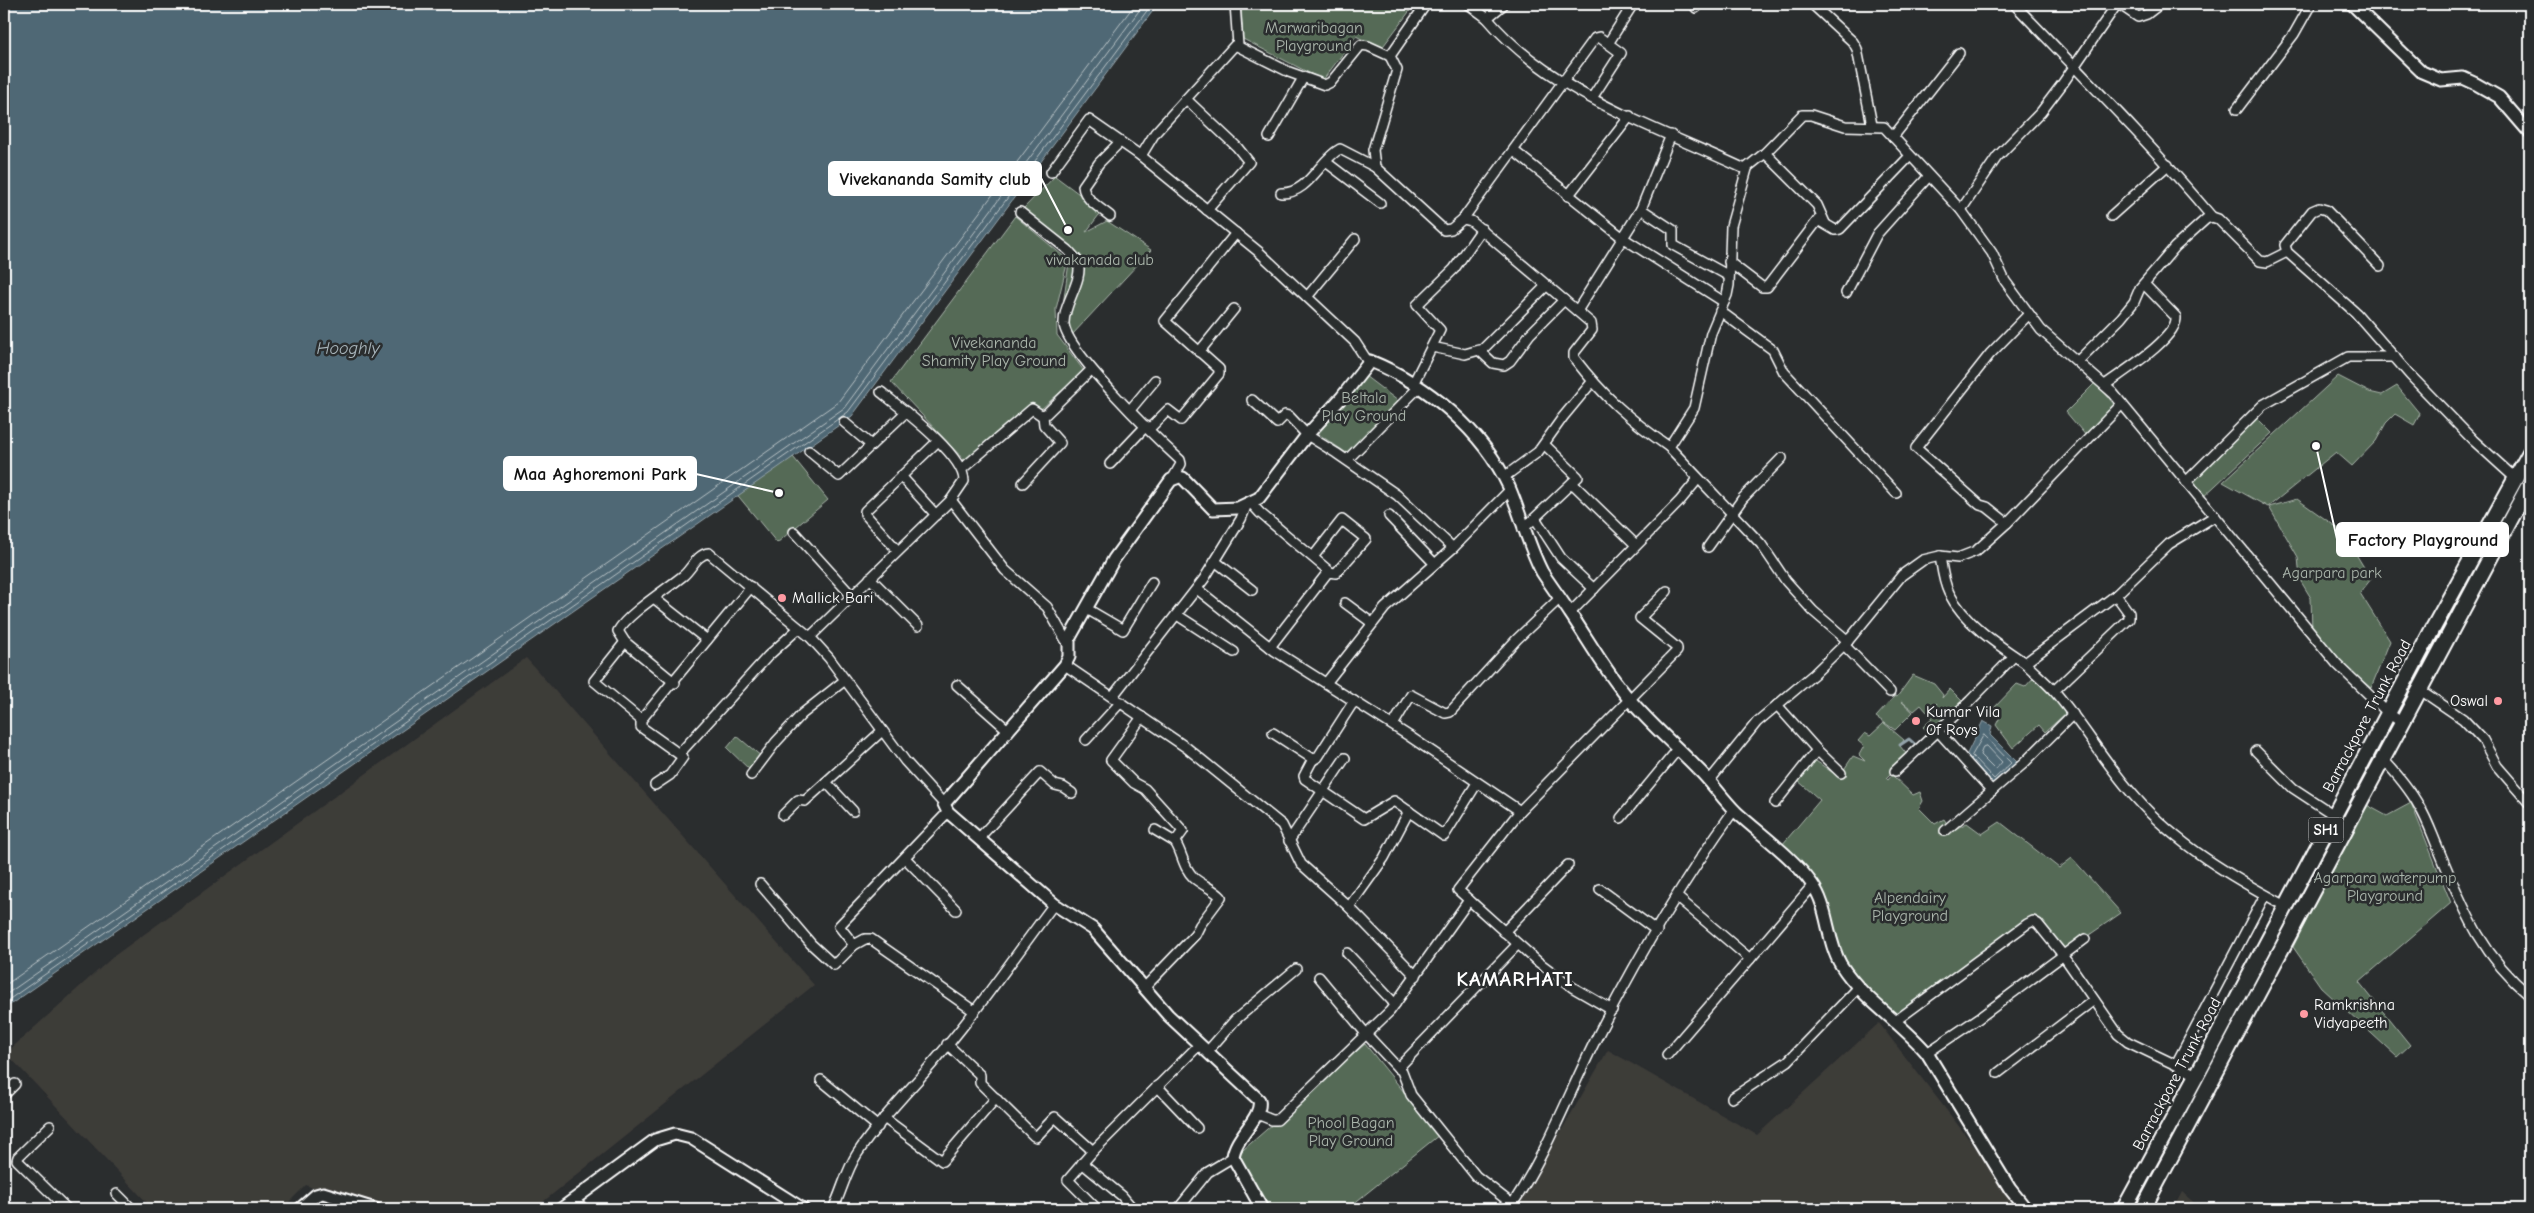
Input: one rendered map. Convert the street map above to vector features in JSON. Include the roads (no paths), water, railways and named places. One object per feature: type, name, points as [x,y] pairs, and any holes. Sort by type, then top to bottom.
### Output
[{"type":"main road","name":"Barrackpore Trunk Road","points":[[2124,1209],[2252,972],[2388,713],[2530,452]]},
{"type":"main road","name":"Barrackpore Trunk Road","points":[[2143,1209],[2401,722],[2530,484]]},
{"type":"main road","points":[[2252,972],[2265,979]]},
{"type":"street","points":[[1235,4],[1238,45]]},
{"type":"street","points":[[1390,56],[1426,4]]},
{"type":"street","points":[[1468,4],[1487,18],[1514,47],[1542,70],[1562,82],[1630,116],[1746,169]]},
{"type":"street","points":[[1487,18],[1504,4]]},
{"type":"street","points":[[1608,42],[1633,4]]},
{"type":"street","points":[[1812,4],[1853,42],[1857,49],[1872,125]]},
{"type":"street","points":[[2014,4],[2137,135],[2168,165],[2212,217],[2218,219],[2260,261],[2267,262],[2287,252]]},
{"type":"street","points":[[1961,210],[1997,157],[2041,112],[2075,67],[2118,4],[2138,17],[2147,14],[2160,4]]},
{"type":"street","points":[[2237,109],[2258,83],[2271,61],[2294,34],[2311,4]]},
{"type":"street","points":[[2352,4],[2422,72],[2441,80],[2463,78],[2476,84],[2499,97],[2530,133]]},
{"type":"street","points":[[1281,193],[1305,183],[1340,148],[1375,167],[1444,230],[1451,230],[1463,219],[1514,151],[1595,38],[1601,37],[1621,53],[1592,98]]},
{"type":"street","points":[[1140,156],[1155,133],[1233,46],[1238,45],[1303,78],[1322,85],[1328,84],[1362,45],[1390,56],[1397,70],[1373,150],[1375,167]]},
{"type":"street","points":[[1893,137],[1959,53]]},
{"type":"street","points":[[1269,137],[1303,78]]},
{"type":"street","points":[[1186,99],[1249,162],[1207,210]]},
{"type":"street","points":[[1669,447],[1694,408],[1708,343],[1722,307],[1729,276],[1732,216],[1746,169],[1765,153],[1802,115],[1811,115],[1848,127],[1872,125],[1884,127],[1961,210],[1992,253],[2005,281],[2041,330],[2105,385],[2216,516],[2330,657],[2388,713],[2401,722]]},
{"type":"street","points":[[1568,196],[1630,116]]},
{"type":"street","points":[[1051,172],[1088,120],[1140,156],[1236,233],[1355,342],[1368,362],[1416,386],[1449,410],[1466,427],[1487,451],[1504,477],[1523,529],[1542,571],[1608,672],[1629,699],[1710,780],[1734,810],[1790,861],[1813,885],[1824,910],[1829,937],[1837,957],[1859,987],[1894,1022],[1916,1040],[1927,1053],[2010,1189],[2026,1209]]},
{"type":"street","points":[[1577,311],[1641,209],[1671,134]]},
{"type":"street","points":[[1110,216],[1090,199],[1084,192],[1083,186],[1099,162],[1120,142]]},
{"type":"street","points":[[1514,151],[1623,238],[1722,307],[1773,350],[1784,372],[1896,493]]},
{"type":"street","points":[[1765,153],[1817,205],[1825,223]]},
{"type":"street","points":[[1729,262],[1762,287],[1767,287],[1818,220],[1835,230],[1840,229],[1910,156]]},
{"type":"street","points":[[1326,162],[1380,203]]},
{"type":"street","points":[[2111,216],[2168,165]]},
{"type":"street","points":[[1846,293],[1877,234],[1929,176]]},
{"type":"street","points":[[2380,266],[2326,210],[2319,208],[2312,211],[2285,245],[2287,252],[2356,313],[2472,440],[2516,479]]},
{"type":"street","points":[[1641,209],[1673,230],[1673,245],[1729,276]]},
{"type":"street","points":[[1020,212],[1068,250],[1078,261],[1077,277],[1064,327],[1091,370],[1180,460],[1181,464],[1114,560],[1068,644]]},
{"type":"street","points":[[2078,362],[2121,318],[2134,302],[2144,284],[2176,247],[2206,219],[2212,217]]},
{"type":"street","points":[[1463,219],[1471,221],[1482,229],[1591,323],[1593,328],[1573,356],[1592,382],[1633,422],[1669,447],[1732,512],[1813,611],[1846,643],[1890,692]]},
{"type":"street","points":[[1347,460],[1416,386],[1440,328],[1417,305],[1454,270],[1482,229]]},
{"type":"street","points":[[1110,464],[1147,427],[1168,410],[1180,420],[1219,374],[1219,369],[1166,324],[1165,319],[1236,233]]},
{"type":"street","points":[[1307,297],[1355,239]]},
{"type":"street","points":[[2105,385],[2145,355],[2174,327],[2176,317],[2144,284]]},
{"type":"street","points":[[1432,348],[1465,354],[1481,351],[1546,286]]},
{"type":"street","points":[[1481,351],[1493,363],[1507,364],[1530,334],[1564,300]]},
{"type":"street","points":[[1199,352],[1234,309]]},
{"type":"street","points":[[2008,523],[1987,507],[1980,505],[1916,448],[1964,384],[2029,314]]},
{"type":"street","points":[[2186,482],[2263,405],[2348,357],[2395,357]]},
{"type":"street","points":[[1173,478],[1183,478],[1211,508],[1232,508],[1249,503],[1264,493],[1307,435],[1342,397],[1368,362]]},
{"type":"street","points":[[1043,416],[1069,394],[1091,370]]},
{"type":"street","points":[[1130,410],[1155,380]]},
{"type":"street","points":[[1504,477],[1528,462],[1545,444],[1563,417],[1592,382]]},
{"type":"street","points":[[810,637],[951,500],[964,481],[962,469],[938,442],[881,392]]},
{"type":"street","points":[[1252,400],[1276,423],[1286,415],[1289,416],[1307,435],[1347,460],[1397,496],[1453,548]]},
{"type":"street","points":[[1710,780],[1756,722],[1846,643],[1902,575],[1923,560],[1940,556],[1958,558],[1968,555],[2008,523],[2122,404]]},
{"type":"street","points":[[962,469],[1032,409],[1043,416]]},
{"type":"street","points":[[809,451],[838,476],[906,412]]},
{"type":"street","points":[[1023,483],[1060,443],[1044,425],[1043,416]]},
{"type":"street","points":[[844,422],[871,445]]},
{"type":"street","points":[[898,551],[864,512],[938,442]]},
{"type":"street","points":[[1523,529],[1572,483],[1577,475],[1545,444]]},
{"type":"street","points":[[1708,547],[1751,488],[1782,458]]},
{"type":"street","points":[[901,476],[936,515]]},
{"type":"street","points":[[1570,613],[1679,502],[1698,479]]},
{"type":"street","points":[[1572,483],[1636,545]]},
{"type":"street","points":[[1326,683],[1385,608],[1453,548],[1510,490]]},
{"type":"street","points":[[854,946],[839,926],[905,858],[1065,665],[1069,654],[1068,644],[1047,607],[1005,570],[951,500]]},
{"type":"street","points":[[1249,503],[1329,571],[1336,573],[1365,538],[1342,520],[1313,557]]},
{"type":"street","points":[[1113,696],[1197,589],[1239,524],[1249,503]]},
{"type":"street","points":[[1389,516],[1434,563]]},
{"type":"street","points":[[2025,663],[2116,595],[2169,544],[2216,516]]},
{"type":"street","points":[[1535,518],[1561,558],[1594,589]]},
{"type":"street","points":[[794,532],[852,596]]},
{"type":"street","points":[[675,683],[625,642],[619,635],[619,628],[687,573],[707,553],[713,555],[810,637],[829,658],[882,731],[924,784],[946,808],[1054,904],[1093,929],[1168,1014],[1259,1100],[1257,1114],[1239,1138],[1233,1157],[1208,1172],[1178,1209]]},
{"type":"street","points":[[1940,556],[1944,579],[1955,602],[1974,624],[2025,663],[2054,691],[2137,799],[2194,851],[2286,906]]},
{"type":"street","points":[[1215,561],[1252,590]]},
{"type":"street","points":[[1270,647],[1329,571]]},
{"type":"street","points":[[870,578],[918,626]]},
{"type":"street","points":[[1087,610],[1123,630],[1152,582]]},
{"type":"street","points":[[656,786],[683,759],[680,753],[641,727],[642,720],[675,683],[751,587]]},
{"type":"street","points":[[1197,589],[1270,647],[1392,725],[1520,811]]},
{"type":"street","points":[[1612,1010],[1572,986],[1517,945],[1459,891],[1459,888],[1520,811],[1678,650],[1640,618],[1667,591]]},
{"type":"street","points":[[2054,691],[2129,619],[2129,612],[2116,595]]},
{"type":"street","points":[[655,599],[708,640]]},
{"type":"street","points":[[1392,725],[1411,695],[1445,713],[1450,712],[1518,639],[1559,599]]},
{"type":"street","points":[[1345,603],[1372,623]]},
{"type":"street","points":[[1177,615],[1234,652]]},
{"type":"street","points":[[680,753],[768,656],[799,628]]},
{"type":"street","points":[[625,642],[594,680],[642,720]]},
{"type":"street","points":[[1894,771],[1970,701],[2014,656]]},
{"type":"street","points":[[1065,665],[1113,696],[1186,748],[1282,825],[1302,864],[1349,906],[1416,976]]},
{"type":"street","points":[[751,774],[776,742],[802,714],[845,680]]},
{"type":"street","points":[[957,685],[1009,731]]},
{"type":"street","points":[[2419,689],[2463,719],[2483,740],[2497,766],[2530,804]]},
{"type":"street","points":[[1354,701],[1304,777],[1364,819],[1391,801],[1446,835],[1477,783]]},
{"type":"street","points":[[1086,740],[1121,702]]},
{"type":"street","points":[[1777,705],[1817,750],[1841,773]]},
{"type":"street","points":[[1945,831],[1992,791],[2073,714]]},
{"type":"street","points":[[1142,717],[1111,760],[1134,783],[1145,788],[1183,831],[1176,842]]},
{"type":"street","points":[[1937,730],[1992,791]]},
{"type":"street","points":[[783,814],[798,800],[805,801],[882,731]]},
{"type":"street","points":[[1273,733],[1314,760]]},
{"type":"street","points":[[1621,818],[1678,749]]},
{"type":"street","points":[[1775,803],[1817,750]]},
{"type":"street","points":[[2256,751],[2294,788],[2334,815]]},
{"type":"street","points":[[1289,841],[1345,758]]},
{"type":"street","points":[[2382,758],[2408,788],[2420,808],[2468,919],[2482,943],[2505,973],[2530,996]]},
{"type":"street","points":[[979,838],[1040,772],[1055,785],[1063,786],[1072,793]]},
{"type":"street","points":[[826,782],[853,812]]},
{"type":"street","points":[[1319,977],[1367,1035],[1402,1071],[1411,1095],[1476,1176],[1510,1207],[1545,1147],[1612,1010],[1706,848],[1734,810]]},
{"type":"street","points":[[1349,906],[1384,858],[1409,811]]},
{"type":"street","points":[[1145,987],[1195,935],[1200,925],[1221,898],[1220,895],[1192,875],[1180,858],[1181,851],[1176,842],[1155,830]]},
{"type":"street","points":[[905,858],[956,910]]},
{"type":"street","points":[[1504,932],[1568,866]]},
{"type":"street","points":[[760,884],[811,944],[832,965],[854,946],[865,939],[871,939],[974,1011]]},
{"type":"street","points":[[1667,1055],[1813,885]]},
{"type":"street","points":[[1600,889],[1657,931]]},
{"type":"street","points":[[2176,1064],[2265,895]]},
{"type":"street","points":[[1677,897],[1750,959]]},
{"type":"street","points":[[1257,1114],[1277,1120],[1367,1035],[1395,1004],[1469,900]]},
{"type":"street","points":[[833,1209],[846,1175],[857,1155],[884,1118],[974,1011],[1054,904]]},
{"type":"street","points":[[1894,1022],[2030,922],[2038,924],[2063,955],[2122,1038],[2197,1075]]},
{"type":"street","points":[[1927,1053],[1979,1018],[2085,939]]},
{"type":"street","points":[[1398,1068],[1517,945]]},
{"type":"street","points":[[1347,952],[1395,1004]]},
{"type":"street","points":[[1097,1209],[1068,1181],[1082,1163],[1157,1086],[1296,969]]},
{"type":"street","points":[[1732,1098],[1788,1061],[1859,987]]},
{"type":"street","points":[[1998,1072],[2094,1000]]},
{"type":"street","points":[[947,1044],[980,1074],[980,1083],[1035,1137],[1055,1116],[1093,1151]]},
{"type":"street","points":[[821,1080],[840,1098],[878,1127]]},
{"type":"street","points":[[4,1095],[15,1084]]},
{"type":"street","points":[[1157,1086],[1197,1128]]},
{"type":"street","points":[[884,1118],[942,1160],[996,1098]]},
{"type":"street","points":[[50,1126],[17,1160],[67,1209]]},
{"type":"street","points":[[561,1209],[656,1140],[675,1134],[691,1138],[803,1209]]},
{"type":"street","points":[[1233,1157],[1262,1209]]},
{"type":"street","points":[[1082,1163],[1122,1196],[1133,1209]]},
{"type":"street","points":[[300,1209],[319,1193],[375,1209]]},
{"type":"street","points":[[117,1194],[132,1209]]},
{"type":"street","points":[[574,1200],[584,1209]]},
{"type":"water","name":"Hooghly","points":[[4,4],[1158,4],[852,416],[4,1009]]},
{"type":"water","points":[[1983,721],[1992,726],[1990,735],[2019,764],[1993,787],[1966,756]]},
{"type":"waterway","points":[[1900,745],[1909,739],[1918,747]]},
{"type":"place","name":"Vivekananda Samity club","points":[[1068,230]]},
{"type":"place","name":"Factory Playground","points":[[2316,446]]},
{"type":"place","name":"Maa Aghoremoni Park","points":[[779,493]]},
{"type":"place","name":"Mallick Bari","points":[[782,598]]},
{"type":"place","name":"Oswal","points":[[2498,701]]},
{"type":"place","name":"Kumar Vila Of Roys","points":[[1916,721]]},
{"type":"place","name":"Ramkrishna Vidyapeeth","points":[[2304,1014]]},
{"type":"district","name":"KAMARHATI","points":[[1515,979]]},
{"type":"park label","name":"Marwaribagan Playground","points":[[1314,37]]},
{"type":"park label","name":"vivakanada club","points":[[1100,260]]},
{"type":"park label","name":"Vivekananda Shamity Play Ground","points":[[994,352]]},
{"type":"park label","name":"Beltala Play Ground","points":[[1364,407]]},
{"type":"park label","name":"Agarpara park","points":[[2332,573]]},
{"type":"park label","name":"Agarpara waterpump Playground","points":[[2385,887]]},
{"type":"park label","name":"Alpendairy Playground","points":[[1910,907]]},
{"type":"park label","name":"Phool Bagan Play Ground","points":[[1351,1132]]}]
